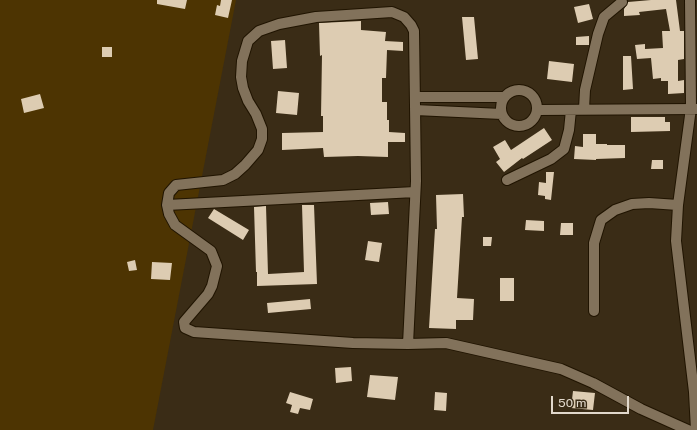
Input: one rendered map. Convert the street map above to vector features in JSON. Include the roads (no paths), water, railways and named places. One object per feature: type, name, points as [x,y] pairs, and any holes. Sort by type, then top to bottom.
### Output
[{"type":"street","points":[[584,109],[585,90],[598,34],[604,17],[622,2]]},
{"type":"street","points":[[693,6],[694,108],[678,205],[676,241],[694,392],[696,430]]},
{"type":"street","points":[[408,344],[415,192],[414,31],[404,17],[392,12],[316,17],[279,24],[259,31],[248,41],[242,61],[241,77],[248,101],[256,114],[262,129],[262,139],[258,150],[235,174],[223,180],[176,185],[169,193],[167,205],[169,214],[175,225],[211,251],[217,266],[212,286],[208,294],[184,322],[186,328],[194,332],[353,343],[408,344],[446,343],[561,369],[593,383],[641,409],[688,430]]},
{"type":"street","points":[[518,90],[526,91],[533,95],[537,102],[537,110],[534,118],[529,123],[521,126],[513,125],[506,120],[502,114],[501,105],[504,97],[510,92],[518,90]]},
{"type":"street","points":[[414,97],[504,97]]},
{"type":"street","points":[[537,110],[694,108]]},
{"type":"street","points":[[415,110],[502,114]]},
{"type":"street","points":[[507,180],[551,159],[564,150],[569,130],[571,110]]},
{"type":"street","points":[[167,205],[415,192]]},
{"type":"street","points":[[594,311],[594,243],[601,220],[615,210],[632,204],[649,203],[678,205]]}]
